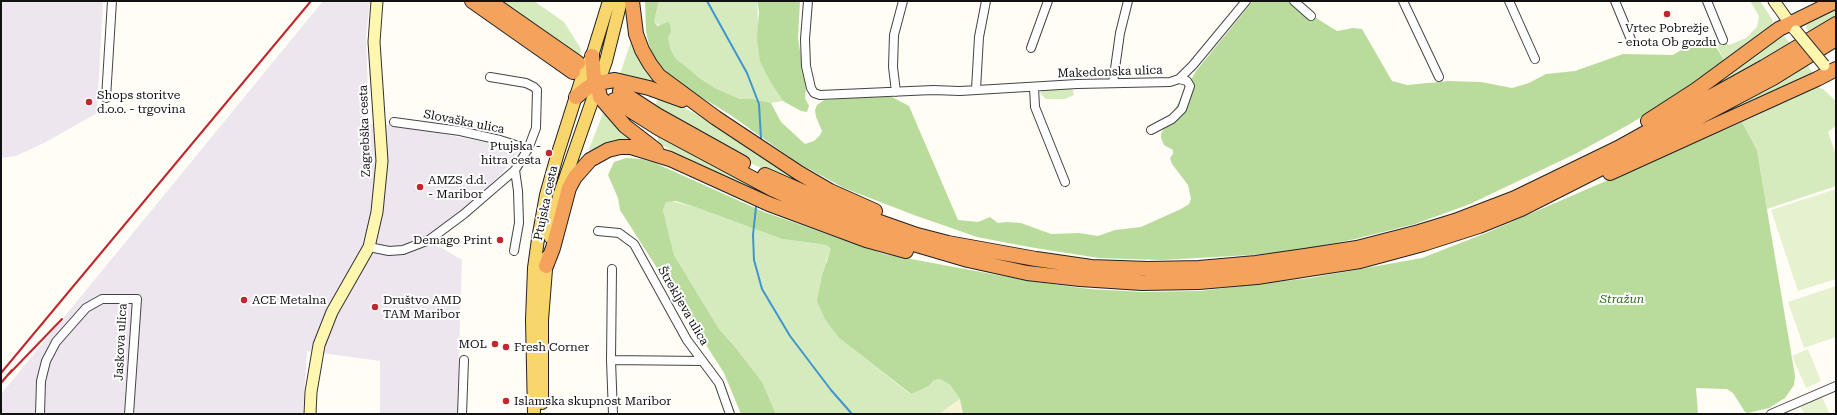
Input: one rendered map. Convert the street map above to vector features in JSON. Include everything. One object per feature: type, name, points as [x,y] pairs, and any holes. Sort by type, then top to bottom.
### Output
[{"type":"highway","points":[[472,1],[575,68],[489,1]]},
{"type":"highway","points":[[632,1],[636,34],[642,50],[650,64],[659,76],[702,106],[716,118]]},
{"type":"highway","points":[[1618,148],[1632,131],[1696,90],[1779,29],[1793,27],[1836,1]]},
{"type":"highway","points":[[576,97],[587,88],[597,83],[615,80],[638,84],[669,94],[716,118],[799,173],[830,191],[969,254],[1091,268],[1199,268],[1256,263],[1357,248],[1455,221],[1515,198],[1618,148],[1764,67],[1836,24]]},
{"type":"highway","points":[[617,96],[657,115],[732,158],[786,185],[840,208],[1027,273],[1142,283],[1198,282],[1258,277],[1360,261],[1423,244],[1479,226],[1521,209],[1568,186],[1772,78],[1836,39]]},
{"type":"highway","points":[[592,56],[594,78],[597,83],[600,97],[625,126],[670,158]]},
{"type":"highway","points":[[1568,186],[1595,180],[1639,161],[1831,72]]},
{"type":"highway","points":[[546,266],[553,248],[569,188],[582,168],[590,160],[608,150],[620,147],[631,147],[670,158],[769,204],[860,238],[945,260],[969,254]]},
{"type":"main road","name":"Ptujska cesta","points":[[534,414],[532,320],[538,239],[546,196],[584,71],[592,56],[610,1]]},
{"type":"main road","name":"Ptujska cesta","points":[[542,414],[542,347],[546,266],[551,229],[559,196],[612,39],[621,1]]},
{"type":"street","points":[[106,98],[112,1]]},
{"type":"street","name":"Zagrebška cesta","points":[[310,414],[311,392],[318,345],[332,312],[369,247],[377,212],[382,161],[374,42],[377,1]]},
{"type":"street","name":"Makedonska ulica","points":[[808,1],[805,39],[806,66],[810,88],[814,93],[824,95],[1170,82],[1179,79],[1193,65],[1246,1]]},
{"type":"street","points":[[896,92],[893,67],[894,35],[902,1]]},
{"type":"street","points":[[976,89],[979,37],[986,1]]},
{"type":"street","points":[[1031,48],[1036,30],[1048,1]]},
{"type":"street","points":[[1113,83],[1120,33],[1128,1]]},
{"type":"street","points":[[1294,1],[1311,16]]},
{"type":"street","points":[[1403,1],[1439,77]]},
{"type":"street","points":[[1509,1],[1535,59]]},
{"type":"street","points":[[1615,1],[1632,42]]},
{"type":"street","points":[[1707,1],[1723,40]]},
{"type":"street","points":[[1774,1],[1793,27],[1831,72]]},
{"type":"street","points":[[369,247],[389,251],[403,250],[429,240],[464,214],[515,170],[528,149],[536,128],[537,90],[526,83],[490,77]]},
{"type":"street","points":[[1151,130],[1172,119],[1182,109],[1190,86],[1187,81],[1179,79]]},
{"type":"street","points":[[1034,87],[1035,107],[1066,182]]},
{"type":"street","name":"Slovaška ulica","points":[[394,122],[460,131],[500,140],[528,149]]},
{"type":"street","points":[[514,251],[519,223],[518,191],[515,170]]},
{"type":"street","name":"Štrekljeva ulica","points":[[598,231],[619,233],[634,244],[687,340],[719,383],[730,414]]},
{"type":"street","points":[[612,269],[611,360],[613,414]]},
{"type":"street","name":"Jaskova ulica","points":[[40,414],[43,374],[46,361],[56,342],[86,308],[102,299],[137,299],[129,414]]},
{"type":"street","points":[[462,414],[464,360]]},
{"type":"street","points":[[611,360],[702,361]]},
{"type":"street","points":[[1771,414],[1836,386]]},
{"type":"shaded area","points":[[1,1],[103,1],[97,113],[46,142],[16,156],[1,158]]},
{"type":"shaded area","points":[[323,1],[370,1],[366,35],[369,124],[396,125],[500,145],[516,150],[517,153],[511,163],[497,178],[459,213],[423,240],[444,249],[462,260],[457,414],[380,414],[380,361],[307,351],[303,414],[1,414],[1,394]]},
{"type":"shaded area","points":[[960,399],[963,414],[939,414]]},
{"type":"green space","points":[[495,1],[534,1],[564,22],[581,49],[579,60]]},
{"type":"green space","points":[[645,1],[659,1],[654,22],[658,26],[668,22],[670,25],[671,32],[668,38],[671,50],[676,59],[715,88],[740,99],[753,99],[771,103],[781,122],[805,144],[814,141],[822,131],[816,117],[815,110],[817,105],[824,100],[858,97],[892,97],[909,106],[958,220],[978,222],[990,217],[998,223],[1021,223],[1051,234],[1079,233],[1098,236],[1115,230],[1141,227],[1189,204],[1191,199],[1188,185],[1172,164],[1170,158],[1173,154],[1173,150],[1164,145],[1161,134],[1196,71],[1253,1],[1291,1],[1337,31],[1353,28],[1362,29],[1392,81],[1407,85],[1449,81],[1481,82],[1512,88],[1529,83],[1546,74],[1575,71],[1623,54],[1673,55],[1696,41],[1706,37],[1711,39],[1726,63],[1630,124],[1575,154],[1470,204],[1415,224],[1355,239],[1301,250],[1251,255],[1161,260],[1099,258],[977,237],[844,188],[798,163],[729,114],[683,86],[666,72],[656,60],[649,45],[646,31]]},
{"type":"green space","points":[[659,1],[757,1],[758,22],[767,74],[783,101],[771,103],[753,99],[740,99],[715,88],[685,67],[676,59],[671,50],[668,38],[671,32],[654,22]]},
{"type":"green space","points":[[757,1],[800,1],[798,38],[806,88],[805,98],[809,106],[807,112],[801,111],[783,101],[771,83],[760,61],[757,38],[759,12]]},
{"type":"green space","points":[[1750,1],[1760,1],[1772,19],[1773,26],[1726,63],[1716,45],[1726,42],[1729,45],[1746,38],[1757,27],[1759,16]]},
{"type":"green space","points":[[1836,6],[1836,18],[1811,33],[1806,28],[1808,21]]},
{"type":"green space","points":[[633,35],[668,88],[619,77]]},
{"type":"green space","points":[[1784,36],[1792,46],[1667,116],[1778,38]]},
{"type":"green space","points":[[1807,64],[1813,74],[1651,153],[1689,127]]},
{"type":"green space","points":[[1816,87],[1823,89],[1836,101],[1836,126],[1828,132],[1836,155],[1836,186],[1767,209],[1757,150],[1742,122]]},
{"type":"green space","points":[[1072,88],[1074,95],[1065,99],[1046,99],[1040,93],[1044,89]]},
{"type":"green space","points":[[658,97],[679,105],[698,115],[843,204],[788,181],[742,159],[649,105],[656,104]]},
{"type":"green space","points":[[604,111],[644,147],[594,156],[589,149]]},
{"type":"green space","name":"Stražun","points":[[1742,122],[1757,150],[1795,376],[1794,385],[1785,398],[1769,408],[1748,413],[1745,412],[1733,393],[1727,389],[1696,388],[1698,414],[963,414],[960,399],[950,385],[940,379],[934,380],[929,386],[911,394],[839,338],[825,319],[817,301],[822,276],[831,249],[827,245],[782,239],[695,207],[676,201],[666,202],[663,210],[674,255],[719,329],[736,348],[762,382],[776,414],[741,414],[724,373],[620,210],[618,198],[608,175],[614,162],[626,158],[641,159],[655,163],[764,212],[884,254],[1030,281],[1089,289],[1143,292],[1200,291],[1310,278],[1422,258],[1486,233]]},
{"type":"green space","points":[[658,133],[798,209],[685,160],[658,142]]},
{"type":"green space","points":[[1836,189],[1836,279],[1798,291],[1771,210]]},
{"type":"green space","points":[[671,201],[695,207],[782,239],[827,245],[832,249],[826,261],[839,338],[910,394],[929,386],[934,380],[940,379],[950,385],[960,399],[939,414],[776,414],[762,382],[736,348],[719,329],[674,255],[663,210],[666,202]]},
{"type":"green space","points":[[1836,286],[1836,337],[1804,348],[1788,302]]},
{"type":"green space","points":[[1808,349],[1821,381],[1806,388],[1792,356]]},
{"type":"green space","points":[[1822,397],[1830,414],[1804,414],[1801,407]]},
{"type":"waterway","points":[[707,1],[747,73],[759,104],[761,139]]},
{"type":"waterway","points":[[756,207],[753,235],[754,260],[762,289],[790,336],[831,390],[852,414]]},
{"type":"railway","points":[[1,373],[311,1]]},
{"type":"railway","points":[[9,374],[62,319]]},
{"type":"railway","points":[[1,383],[12,370]]},
{"type":"place","name":"Vrtec Pobrežje - enota Ob gozdu","points":[[1667,14]]},
{"type":"place","name":"Shops storitve d.o.o. - trgovina","points":[[89,102]]},
{"type":"place","name":"Ptujska - hitra cesta","points":[[549,153]]},
{"type":"place","name":"AMZS d.d. - Maribor","points":[[420,187]]},
{"type":"place","name":"Demago Print","points":[[500,240]]},
{"type":"place","name":"ACE Metalna","points":[[244,300]]},
{"type":"place","name":"Društvo AMD TAM Maribor","points":[[375,307]]},
{"type":"place","name":"MOL","points":[[495,344]]},
{"type":"place","name":"Fresh Corner","points":[[506,347]]},
{"type":"place","name":"Islamska skupnost Maribor","points":[[506,401]]}]
